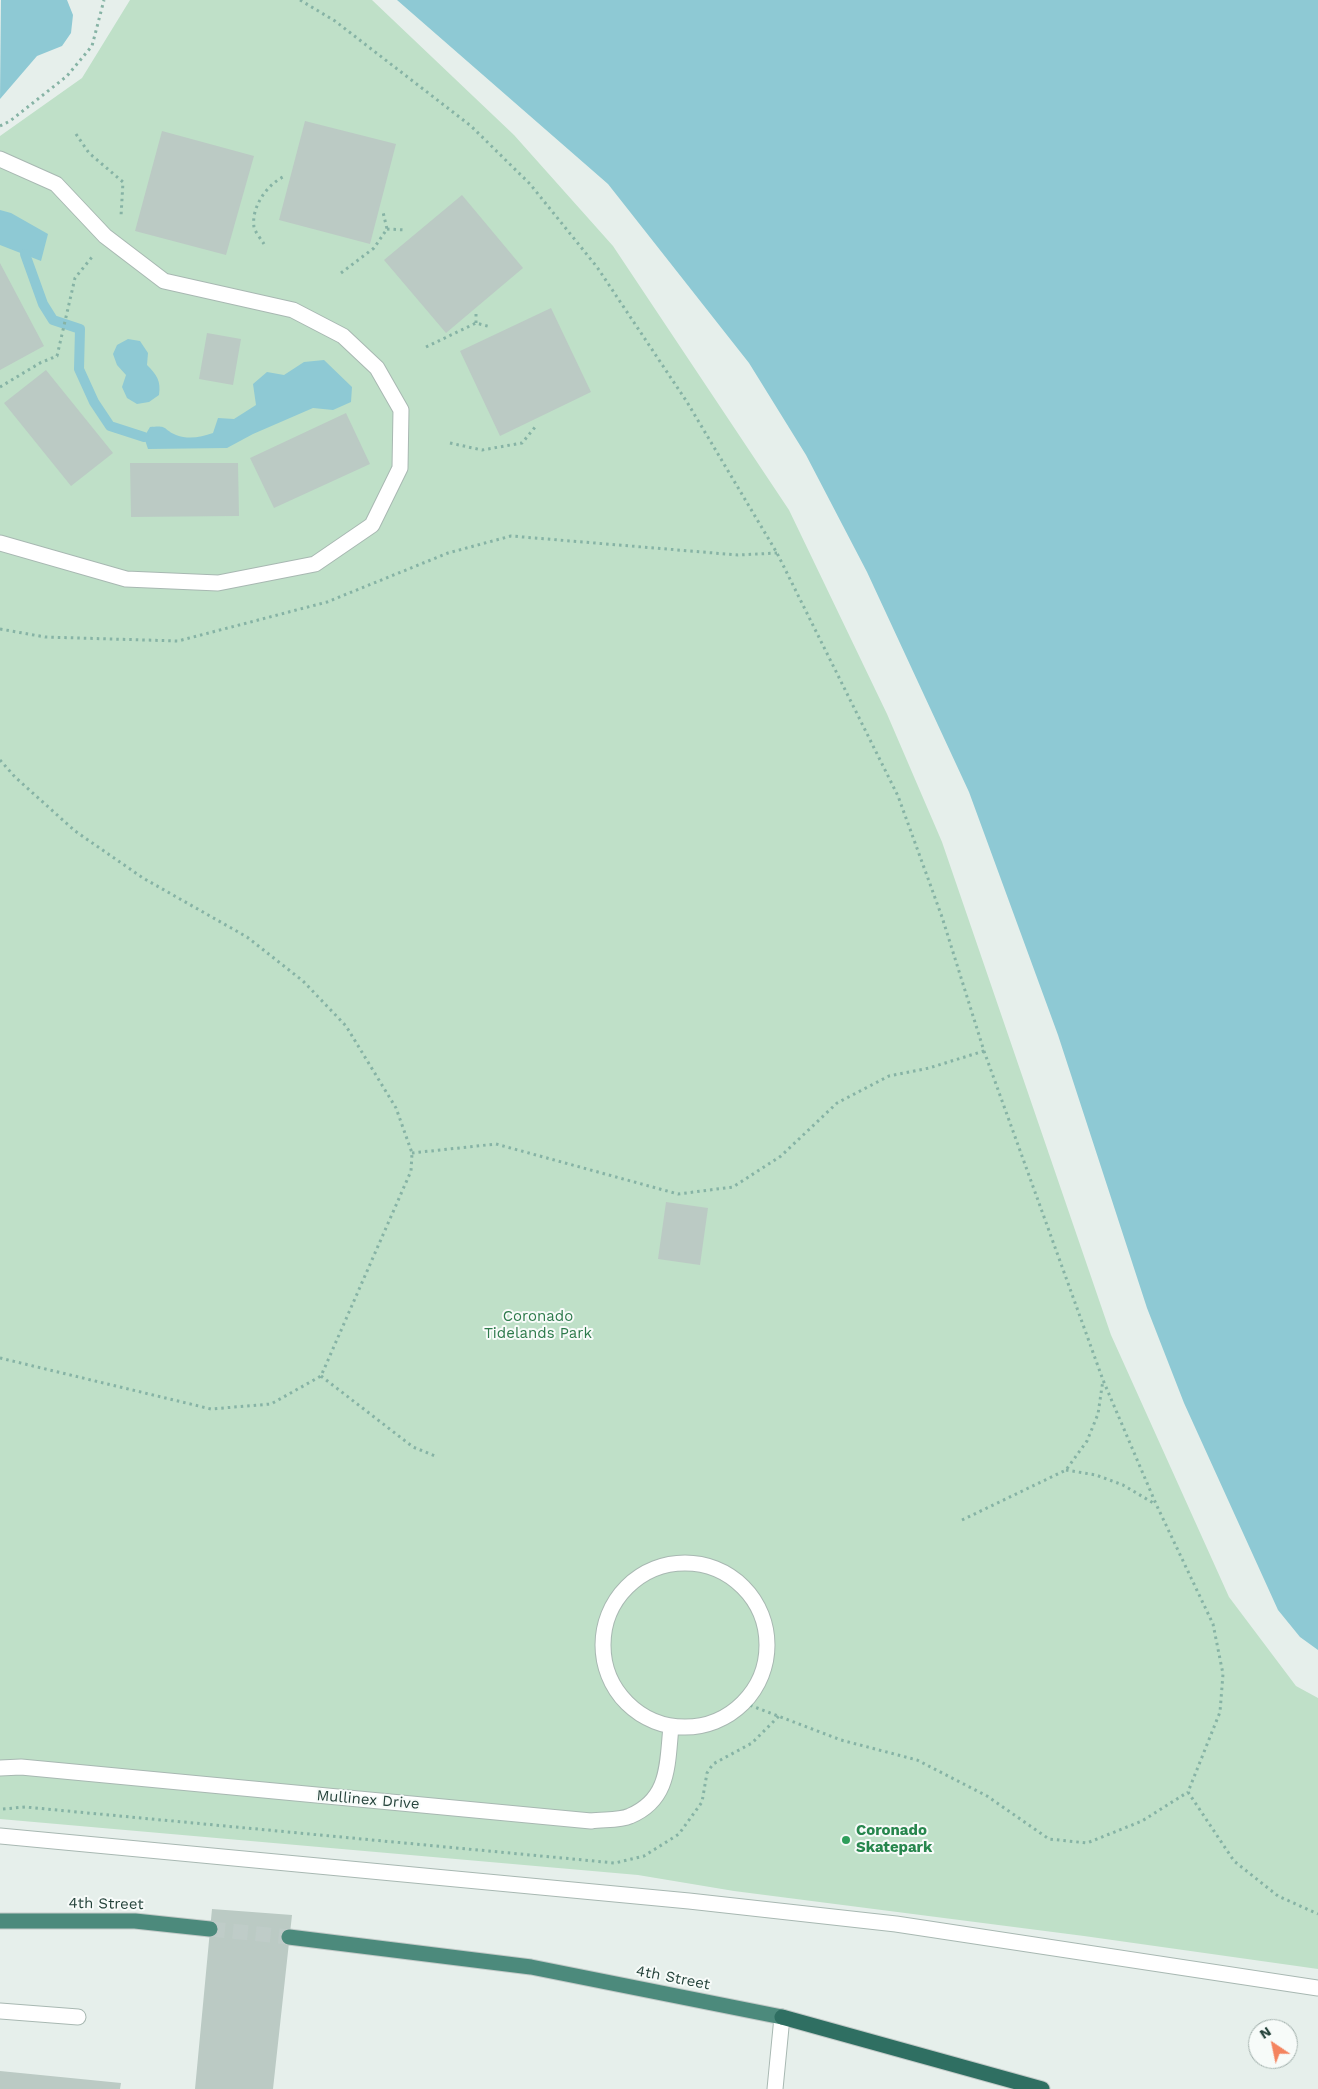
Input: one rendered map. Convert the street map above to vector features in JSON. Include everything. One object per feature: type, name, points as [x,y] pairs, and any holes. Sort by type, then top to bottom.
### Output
[{"type":"highway","name":"4th Street","points":[[0,1921],[135,1921],[210,1929]]},
{"type":"highway","name":"4th Street","points":[[289,1938],[531,1967],[782,2017],[1042,2089]]},
{"type":"street","points":[[0,159],[56,184],[105,236],[164,281],[293,310],[343,336],[377,368],[401,410],[400,468],[372,525],[315,564],[218,582],[126,579],[0,543]]},
{"type":"street","points":[[694,1562],[722,1570],[744,1587],[761,1610],[768,1634],[767,1659],[759,1683],[744,1703],[723,1719],[698,1727],[671,1727],[644,1717],[622,1700],[608,1676],[602,1648],[606,1620],[619,1595],[640,1576],[666,1564],[694,1562]]},
{"type":"street","name":"Mullinex Drive","points":[[0,1768],[31,1768],[591,1821],[629,1817],[653,1802],[666,1778],[671,1727]]},
{"type":"street","points":[[0,1836],[689,1901],[896,1924],[1318,1988]]},
{"type":"street","points":[[0,2012],[78,2017]]},
{"type":"street","points":[[775,2089],[782,2017]]},
{"type":"path","points":[[0,126],[10,121],[67,76],[92,46],[104,0]]},
{"type":"path","points":[[300,0],[335,21],[471,126],[530,184],[597,267],[687,402],[778,553],[898,796],[942,917],[984,1051],[1103,1380],[1156,1504],[1213,1624],[1223,1674],[1220,1712],[1188,1792],[1142,1821],[1087,1842],[1049,1839],[987,1796],[917,1760],[841,1740],[744,1703]]},
{"type":"path","points":[[76,134],[89,153],[122,182],[122,215],[117,220]]},
{"type":"path","points":[[264,244],[254,227],[257,203],[272,182],[283,177]]},
{"type":"path","points":[[341,273],[374,248],[387,229],[383,212]]},
{"type":"path","points":[[387,229],[404,230]]},
{"type":"path","points":[[0,386],[40,363],[57,356],[75,278],[93,256]]},
{"type":"path","points":[[476,313],[476,323]]},
{"type":"path","points":[[426,347],[476,323],[490,327]]},
{"type":"path","points":[[450,443],[482,450],[522,443],[536,426]]},
{"type":"path","points":[[0,630],[45,637],[178,641],[327,602],[448,553],[511,536],[738,556],[778,553]]},
{"type":"path","points":[[0,760],[14,777],[75,831],[143,878],[247,937],[303,981],[346,1026],[396,1108],[412,1153],[411,1171],[321,1376],[271,1404],[211,1409],[0,1358]]},
{"type":"path","points":[[412,1153],[496,1144],[678,1194],[733,1187],[781,1156],[837,1104],[889,1076],[929,1068],[984,1051]]},
{"type":"path","points":[[321,1376],[413,1447],[435,1456]]},
{"type":"path","points":[[962,1520],[1066,1470],[1087,1441],[1098,1414],[1103,1380]]},
{"type":"path","points":[[1066,1470],[1096,1475],[1123,1485],[1156,1504]]},
{"type":"path","points":[[1188,1792],[1234,1861],[1278,1896],[1318,1914]]},
{"type":"green space","name":"Coronado Tidelands Park","points":[[130,0],[372,0],[514,135],[613,246],[789,510],[887,714],[942,842],[1111,1335],[1229,1597],[1296,1686],[1318,1698],[1318,1969],[1084,1936],[734,1891],[638,1875],[0,1819],[0,136],[82,78]]},
{"type":"water","points":[[1,0],[67,0],[73,15],[71,33],[62,46],[37,56],[0,99]]},
{"type":"water","points":[[397,0],[1318,0],[1318,1650],[1300,1637],[1278,1610],[1184,1403],[1147,1308],[1058,1035],[969,792],[867,572],[806,455],[749,363],[608,184]]},
{"type":"water","points":[[0,210],[11,213],[48,234],[41,261],[0,245]]},
{"type":"water","points":[[128,339],[140,341],[148,353],[147,365],[156,375],[159,382],[159,395],[149,402],[137,404],[127,398],[122,387],[126,375],[117,365],[113,354],[117,345]]},
{"type":"water","points":[[324,360],[352,387],[351,402],[333,410],[313,408],[253,434],[227,448],[148,449],[144,437],[150,427],[163,427],[176,435],[190,438],[213,433],[218,418],[234,419],[256,405],[253,384],[267,372],[284,375],[304,362]]},
{"type":"building","points":[[305,121],[396,144],[370,244],[279,220]]},
{"type":"building","points":[[162,131],[254,156],[226,255],[135,231]]},
{"type":"building","points":[[462,195],[523,268],[446,333],[384,260]]},
{"type":"building","points":[[0,263],[44,346],[0,370]]},
{"type":"building","points":[[551,308],[591,392],[500,436],[460,351]]},
{"type":"building","points":[[207,333],[241,339],[233,385],[199,379]]},
{"type":"building","points":[[46,370],[113,453],[71,486],[4,403]]},
{"type":"building","points":[[346,413],[370,464],[274,508],[250,458]]},
{"type":"building","points":[[130,463],[238,463],[239,516],[131,517]]},
{"type":"building","points":[[666,1202],[708,1208],[700,1265],[658,1259]]},
{"type":"building","points":[[212,1909],[292,1915],[273,2089],[195,2089]]},
{"type":"building","points":[[0,2071],[121,2083],[120,2089],[0,2089]]},
{"type":"waterway","points":[[25,254],[43,304],[53,320],[80,329],[79,369],[94,402],[110,426],[144,437]]},
{"type":"tunnel","points":[[210,1929],[289,1937]]},
{"type":"place","name":"Coronado Skatepark","points":[[846,1840]]}]
